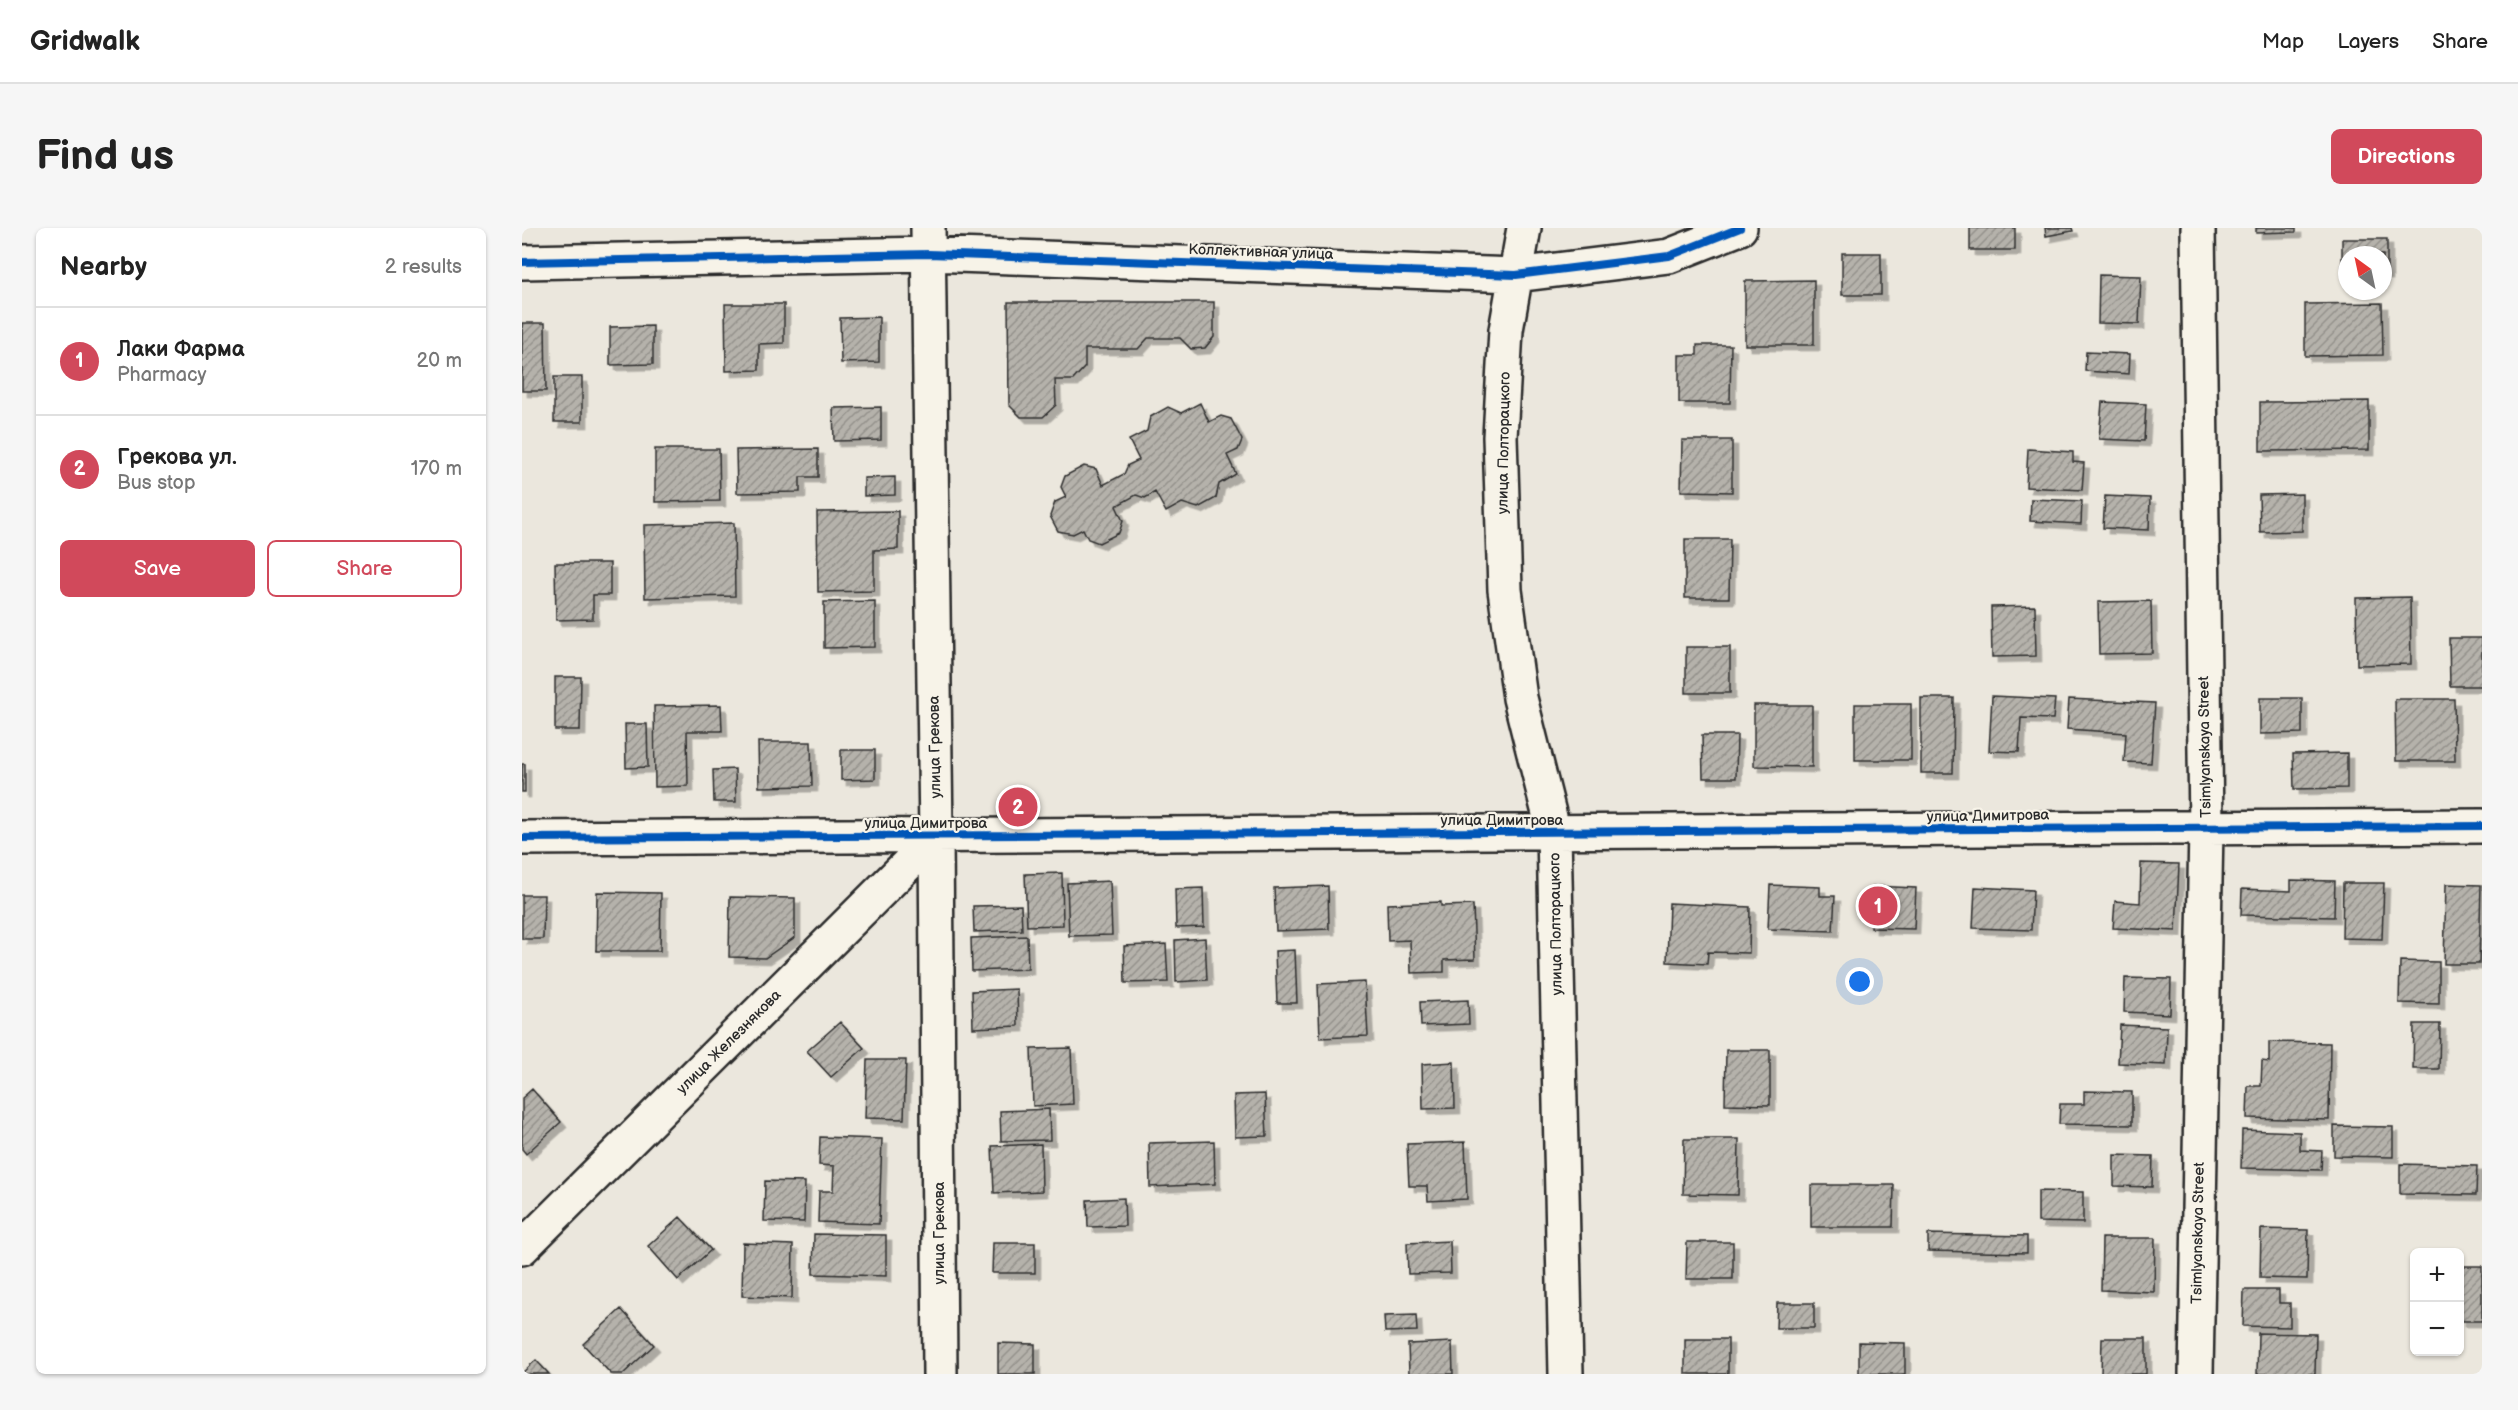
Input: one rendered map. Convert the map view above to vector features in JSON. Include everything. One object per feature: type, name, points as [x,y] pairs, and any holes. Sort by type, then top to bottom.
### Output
[{"type":"street","name":"улица Полторацкого","points":[[1524,228],[1506,330],[1500,437],[1505,591],[1520,698],[1554,833],[1566,1374]]},
{"type":"street","name":"Коллективная улица","points":[[522,262],[928,241],[1516,275],[1669,256],[1740,228]]},
{"type":"street","name":"Tsimlyanskaya Street","points":[[2196,1374],[2206,827],[2198,228]]},
{"type":"street","name":"улица Грекова","points":[[928,241],[940,1374]]},
{"type":"street","name":"улица Димитрова","points":[[522,838],[2482,826]]},
{"type":"street","name":"улица Железнякова","points":[[522,1248],[936,836]]},
{"type":"building","points":[[1970,228],[2015,228],[2015,250],[1970,250]]},
{"type":"building","points":[[2045,228],[2072,228],[2073,231],[2046,236]]},
{"type":"building","points":[[2256,228],[2296,228],[2296,232],[2256,233]]},
{"type":"building","points":[[2342,239],[2387,239],[2387,246],[2342,246]]},
{"type":"building","points":[[1842,253],[1881,253],[1881,295],[1842,295]]},
{"type":"building","points":[[2099,275],[2141,276],[2139,324],[2098,323]]},
{"type":"building","points":[[1814,280],[1814,345],[1745,345],[1745,281]]},
{"type":"building","points":[[1008,302],[1214,302],[1214,337],[1205,348],[1191,349],[1180,338],[1148,338],[1138,349],[1085,349],[1085,367],[1073,380],[1055,380],[1056,405],[1043,417],[1021,417],[1009,405]]},
{"type":"building","points":[[2382,303],[2383,355],[2305,356],[2305,304]]},
{"type":"building","points":[[725,304],[784,304],[784,343],[759,344],[759,370],[726,371]]},
{"type":"building","points":[[879,317],[879,362],[841,363],[840,318]]},
{"type":"building","points":[[522,323],[545,323],[546,391],[522,391]]},
{"type":"building","points":[[653,326],[653,364],[610,365],[610,327]]},
{"type":"building","points":[[1697,345],[1731,345],[1730,403],[1679,403],[1679,355],[1697,355]]},
{"type":"building","points":[[2086,352],[2130,354],[2129,374],[2085,371]]},
{"type":"building","points":[[554,377],[582,377],[582,422],[554,422]]},
{"type":"building","points":[[2369,401],[2369,450],[2260,451],[2260,402]]},
{"type":"building","points":[[2102,402],[2146,404],[2144,441],[2099,439]]},
{"type":"building","points":[[1200,403],[1209,422],[1221,416],[1231,419],[1242,440],[1238,450],[1227,455],[1236,474],[1219,484],[1216,498],[1198,508],[1182,503],[1166,512],[1155,492],[1145,498],[1136,495],[1116,506],[1123,521],[1119,533],[1099,543],[1088,539],[1083,529],[1073,534],[1058,531],[1050,516],[1055,502],[1066,497],[1061,487],[1065,476],[1084,466],[1096,469],[1103,485],[1124,474],[1128,465],[1139,460],[1129,440],[1147,431],[1150,417],[1168,407],[1181,413]]},
{"type":"building","points":[[881,407],[881,440],[834,441],[833,408]]},
{"type":"building","points":[[1682,440],[1732,440],[1732,492],[1681,491]]},
{"type":"building","points":[[655,449],[719,449],[720,501],[655,502]]},
{"type":"building","points":[[818,449],[818,477],[800,477],[800,492],[737,493],[736,450]]},
{"type":"building","points":[[2028,449],[2073,452],[2073,462],[2084,463],[2082,490],[2026,487]]},
{"type":"building","points":[[895,477],[895,495],[864,496],[864,478]]},
{"type":"building","points":[[2302,494],[2302,531],[2260,532],[2259,495]]},
{"type":"building","points":[[2105,496],[2150,498],[2149,530],[2103,528]]},
{"type":"building","points":[[2031,499],[2082,501],[2081,524],[2030,521]]},
{"type":"building","points":[[898,511],[898,549],[874,550],[874,591],[818,592],[817,512]]},
{"type":"building","points":[[734,523],[735,596],[645,598],[644,525]]},
{"type":"building","points":[[1685,539],[1730,539],[1729,598],[1685,598]]},
{"type":"building","points":[[555,563],[610,563],[610,595],[593,595],[593,619],[556,620]]},
{"type":"building","points":[[2410,597],[2411,664],[2357,665],[2356,598]]},
{"type":"building","points":[[875,601],[875,647],[824,648],[824,602]]},
{"type":"building","points":[[2151,601],[2152,653],[2099,654],[2098,602]]},
{"type":"building","points":[[2035,606],[2036,656],[1992,657],[1991,607]]},
{"type":"building","points":[[2449,638],[2482,638],[2482,686],[2450,686]]},
{"type":"building","points":[[1686,647],[1730,647],[1730,693],[1686,693]]},
{"type":"building","points":[[555,677],[581,677],[580,730],[555,730]]},
{"type":"building","points":[[1992,696],[2055,699],[2053,719],[2021,718],[2019,752],[1989,751]]},
{"type":"building","points":[[1921,698],[1954,698],[1953,773],[1921,773]]},
{"type":"building","points":[[2260,698],[2302,698],[2302,733],[2260,734]]},
{"type":"building","points":[[2069,699],[2155,703],[2151,763],[2124,762],[2126,733],[2067,729]]},
{"type":"building","points":[[2395,699],[2454,699],[2455,761],[2396,761]]},
{"type":"building","points":[[1855,704],[1911,704],[1911,760],[1855,760]]},
{"type":"building","points":[[721,705],[722,731],[687,731],[688,786],[655,787],[654,706]]},
{"type":"building","points":[[1754,705],[1812,705],[1812,767],[1754,766]]},
{"type":"building","points":[[625,724],[647,724],[648,767],[626,768]]},
{"type":"building","points":[[1702,735],[1737,735],[1736,778],[1703,778]]},
{"type":"building","points":[[758,742],[811,742],[812,786],[759,787]]},
{"type":"building","points":[[841,750],[875,750],[875,779],[841,780]]},
{"type":"building","points":[[2347,753],[2347,788],[2294,789],[2293,754]]},
{"type":"building","points":[[522,764],[525,764],[525,792],[522,792]]},
{"type":"building","points":[[735,769],[736,802],[714,802],[713,770]]},
{"type":"building","points":[[2141,863],[2179,864],[2176,931],[2113,928],[2115,901],[2140,903]]},
{"type":"building","points":[[1062,873],[1063,925],[1027,926],[1025,874]]},
{"type":"building","points":[[2291,880],[2335,881],[2334,917],[2241,915],[2242,889],[2291,891]]},
{"type":"building","points":[[1110,881],[1112,935],[1069,936],[1067,883]]},
{"type":"building","points":[[2343,883],[2384,883],[2382,939],[2342,938]]},
{"type":"building","points":[[2446,884],[2481,885],[2479,964],[2444,964]]},
{"type":"building","points":[[1770,885],[1820,887],[1820,896],[1835,896],[1833,931],[1768,929]]},
{"type":"building","points":[[1328,886],[1329,929],[1276,931],[1274,888]]},
{"type":"building","points":[[1873,886],[1916,888],[1914,929],[1871,928]]},
{"type":"building","points":[[1975,887],[2033,890],[2031,930],[1973,928]]},
{"type":"building","points":[[1203,888],[1204,927],[1176,928],[1175,889]]},
{"type":"building","points":[[597,892],[661,893],[660,951],[596,951]]},
{"type":"building","points":[[522,895],[544,895],[543,939],[522,939]]},
{"type":"building","points":[[730,897],[795,898],[795,937],[765,958],[729,957]]},
{"type":"building","points":[[1441,902],[1441,906],[1473,905],[1475,959],[1444,960],[1444,972],[1411,973],[1410,940],[1388,941],[1387,904]]},
{"type":"building","points":[[1669,903],[1750,907],[1749,953],[1708,952],[1707,964],[1667,962]]},
{"type":"building","points":[[1021,905],[1022,930],[974,932],[973,906]]},
{"type":"building","points":[[1027,936],[1028,969],[972,971],[971,938]]},
{"type":"building","points":[[1205,938],[1207,980],[1176,982],[1175,940]]},
{"type":"building","points":[[1166,944],[1168,982],[1125,983],[1124,946]]},
{"type":"building","points":[[1295,950],[1297,1003],[1277,1003],[1275,951]]},
{"type":"building","points":[[2400,961],[2439,962],[2439,1004],[2399,1003]]},
{"type":"building","points":[[2125,978],[2171,979],[2170,1014],[2124,1012]]},
{"type":"building","points":[[1365,982],[1368,1036],[1320,1038],[1318,984]]},
{"type":"building","points":[[1017,989],[1018,1026],[973,1028],[972,991]]},
{"type":"building","points":[[1468,1000],[1469,1024],[1421,1026],[1420,1002]]},
{"type":"building","points":[[840,1022],[864,1048],[831,1077],[807,1051]]},
{"type":"building","points":[[2414,1024],[2440,1024],[2439,1069],[2413,1069]]},
{"type":"building","points":[[2120,1025],[2167,1027],[2166,1065],[2118,1063]]},
{"type":"building","points":[[2269,1042],[2330,1043],[2329,1120],[2247,1118],[2248,1086],[2261,1086],[2262,1061],[2269,1062]]},
{"type":"building","points":[[1071,1048],[1073,1104],[1033,1106],[1031,1049]]},
{"type":"building","points":[[1726,1050],[1770,1050],[1770,1105],[1725,1104]]},
{"type":"building","points":[[867,1060],[906,1060],[904,1119],[865,1118]]},
{"type":"building","points":[[1454,1062],[1455,1108],[1423,1109],[1422,1064]]},
{"type":"building","points":[[532,1089],[561,1122],[526,1154],[522,1149],[522,1098]]},
{"type":"building","points":[[2084,1091],[2132,1092],[2132,1125],[2059,1124],[2060,1104],[2084,1104]]},
{"type":"building","points":[[1265,1094],[1267,1136],[1235,1137],[1234,1095]]},
{"type":"building","points":[[1049,1109],[1050,1140],[1001,1141],[1000,1111]]},
{"type":"building","points":[[2334,1126],[2393,1127],[2393,1157],[2334,1156]]},
{"type":"building","points":[[2242,1130],[2300,1132],[2300,1150],[2322,1151],[2321,1170],[2241,1168]]},
{"type":"building","points":[[820,1137],[882,1139],[879,1224],[818,1222],[819,1191],[833,1191],[834,1166],[819,1165]]},
{"type":"building","points":[[1684,1139],[1739,1139],[1738,1195],[1683,1194]]},
{"type":"building","points":[[1214,1141],[1215,1184],[1150,1187],[1149,1143]]},
{"type":"building","points":[[1465,1142],[1467,1199],[1428,1201],[1427,1186],[1409,1186],[1407,1144]]},
{"type":"building","points":[[1041,1144],[1042,1191],[994,1193],[992,1146]]},
{"type":"building","points":[[2114,1155],[2153,1156],[2152,1187],[2114,1186]]},
{"type":"building","points":[[2400,1164],[2477,1166],[2476,1195],[2400,1194]]},
{"type":"building","points":[[765,1181],[805,1182],[804,1222],[764,1221]]},
{"type":"building","points":[[1811,1185],[1894,1185],[1893,1227],[1811,1227]]},
{"type":"building","points":[[2038,1191],[2083,1192],[2083,1223],[2038,1222]]},
{"type":"building","points":[[1124,1198],[1125,1226],[1088,1227],[1087,1200]]},
{"type":"building","points":[[680,1217],[711,1250],[678,1280],[648,1246]]},
{"type":"building","points":[[2261,1229],[2308,1230],[2307,1279],[2260,1278]]},
{"type":"building","points":[[814,1234],[886,1235],[886,1276],[813,1274]]},
{"type":"building","points":[[1928,1234],[2027,1236],[2027,1253],[1928,1251]]},
{"type":"building","points":[[2102,1238],[2155,1238],[2154,1292],[2101,1290]]},
{"type":"building","points":[[1450,1241],[1451,1273],[1408,1274],[1407,1243]]},
{"type":"building","points":[[1687,1242],[1733,1242],[1733,1279],[1686,1279]]},
{"type":"building","points":[[743,1243],[793,1245],[792,1298],[742,1296]]},
{"type":"building","points":[[993,1243],[1035,1243],[1035,1273],[992,1273]]},
{"type":"building","points":[[2464,1266],[2482,1266],[2482,1321],[2464,1321]]},
{"type":"building","points":[[2244,1290],[2279,1290],[2279,1303],[2290,1303],[2290,1327],[2243,1326]]},
{"type":"building","points":[[1777,1303],[1814,1303],[1814,1328],[1776,1328]]},
{"type":"building","points":[[621,1309],[654,1345],[623,1374],[611,1374],[583,1344]]},
{"type":"building","points":[[1416,1315],[1417,1331],[1385,1332],[1384,1316]]},
{"type":"building","points":[[2258,1333],[2316,1334],[2315,1374],[2257,1374]]},
{"type":"building","points":[[2102,1338],[2146,1338],[2146,1374],[2101,1374]]},
{"type":"building","points":[[1685,1339],[1728,1339],[1728,1374],[1685,1374]]},
{"type":"building","points":[[1452,1342],[1453,1374],[1409,1374],[1408,1344]]},
{"type":"building","points":[[1859,1342],[1905,1343],[1905,1374],[1859,1374]]},
{"type":"building","points":[[998,1343],[1035,1344],[1035,1374],[998,1374]]},
{"type":"building","points":[[536,1360],[549,1374],[522,1374],[522,1373]]},
{"type":"cycle path","points":[[522,262],[929,254],[1516,275],[1669,256],[1740,228]]},
{"type":"cycle path","points":[[522,838],[2482,826]]},
{"type":"place","name":"Грекова ул.","points":[[1018,807]]},
{"type":"place","name":"Лаки Фарма","points":[[1878,906]]}]
